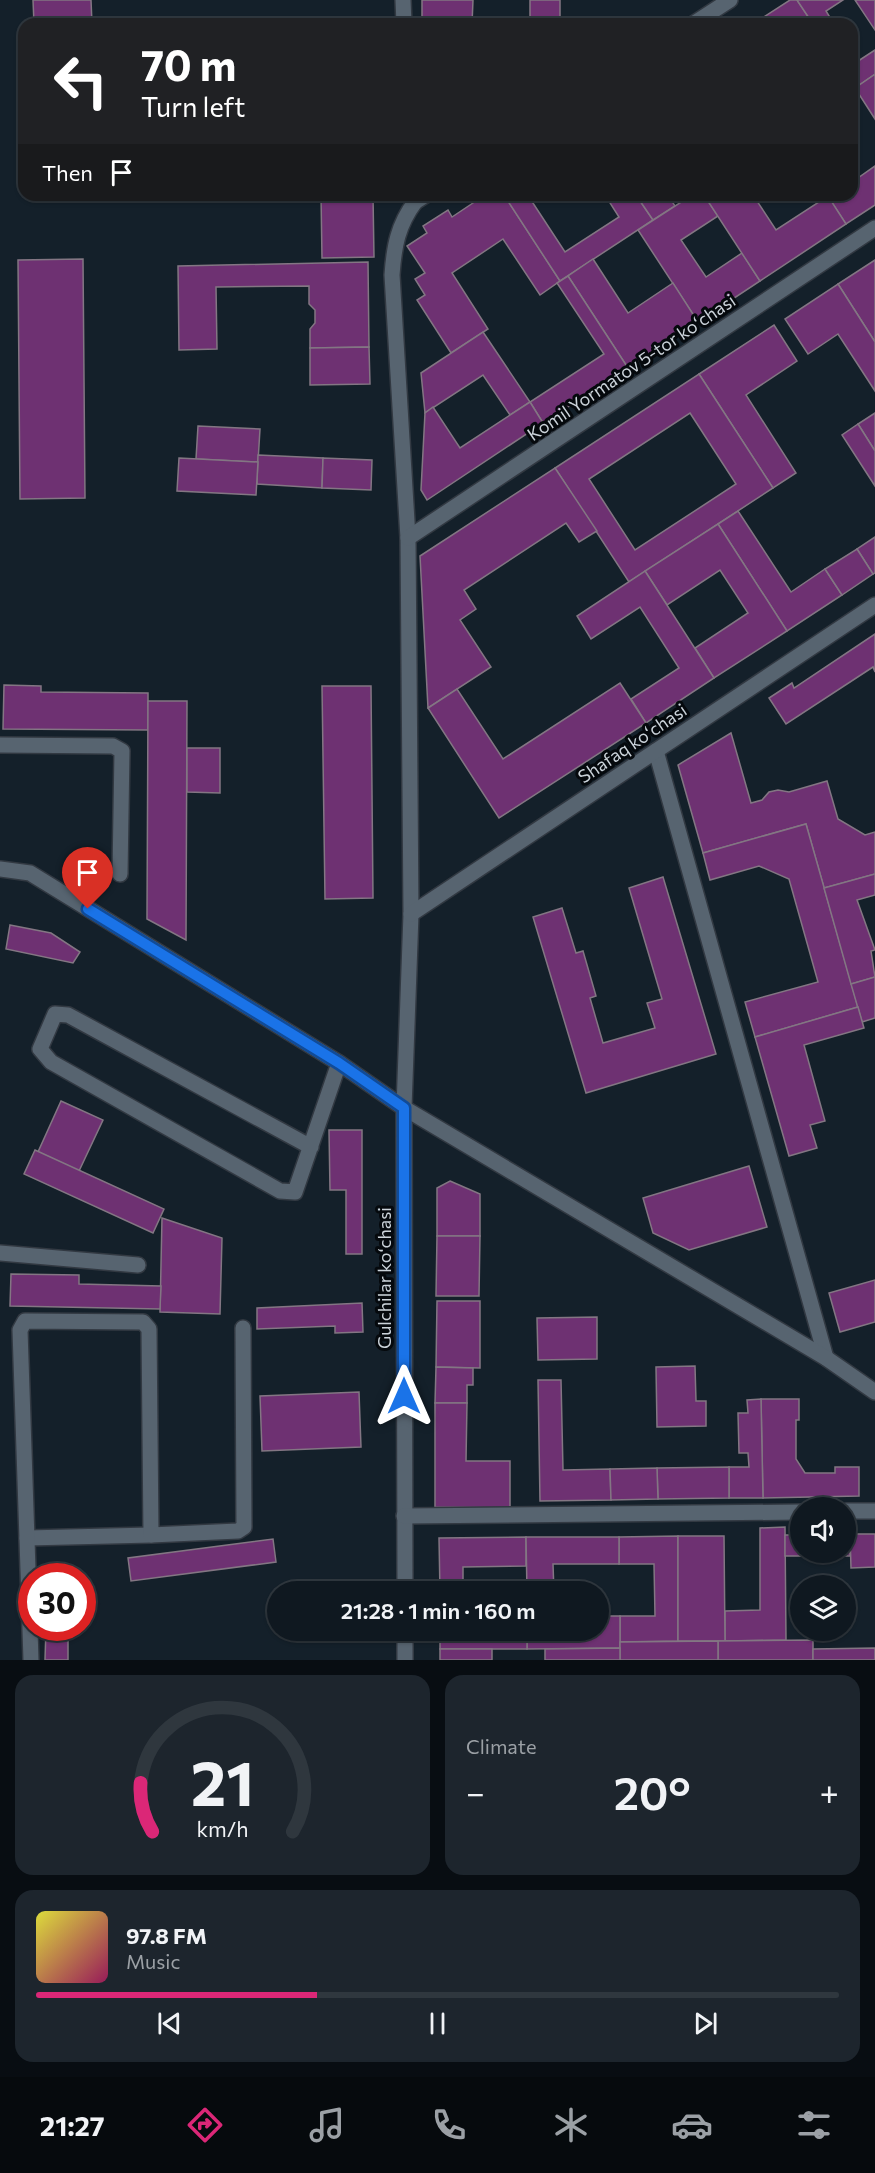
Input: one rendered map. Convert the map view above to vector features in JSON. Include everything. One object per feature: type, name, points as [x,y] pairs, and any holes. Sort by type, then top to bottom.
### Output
[{"type":"street","points":[[403,0],[404,18]]},
{"type":"street","points":[[702,18],[730,0]]},
{"type":"street","name":"Gulchilar koʻchasi","points":[[405,1581],[404,1108],[411,915],[408,538],[392,275],[394,245],[402,220],[415,201]]},
{"type":"street","name":"Komil Yormatov 5-tor koʻchasi","points":[[408,538],[875,228]]},
{"type":"street","name":"Shafaq koʻchasi","points":[[411,915],[875,605]]},
{"type":"street","points":[[0,745],[113,746],[122,751],[120,874]]},
{"type":"street","points":[[656,751],[826,1358]]},
{"type":"street","points":[[0,869],[30,873],[339,1063],[404,1108],[826,1358],[875,1392]]},
{"type":"street","points":[[311,1147],[68,1015],[54,1014],[40,1049],[51,1062],[280,1191],[295,1192],[311,1147],[339,1063]]},
{"type":"street","points":[[0,1252],[138,1265]]},
{"type":"street","points":[[32,1660],[20,1330],[25,1321],[143,1322],[149,1329],[152,1535]]},
{"type":"street","points":[[27,1538],[238,1531],[244,1527],[243,1328]]},
{"type":"street","points":[[856,1511],[875,1511]]},
{"type":"street","points":[[404,1516],[790,1512]]},
{"type":"street","points":[[405,1641],[405,1660]]},
{"type":"building","points":[[33,0],[91,0],[92,18],[34,18]]},
{"type":"building","points":[[422,0],[473,0],[472,18],[422,18]]},
{"type":"building","points":[[530,0],[560,0],[560,18],[530,18]]},
{"type":"building","points":[[790,0],[797,0],[809,18],[762,18]]},
{"type":"building","points":[[797,0],[843,0],[826,11],[830,18],[809,18]]},
{"type":"building","points":[[855,0],[875,0],[875,30]]},
{"type":"building","points":[[875,50],[875,74],[858,86],[858,61]]},
{"type":"building","points":[[875,76],[875,119],[858,93],[858,86]]},
{"type":"building","points":[[875,166],[875,205],[846,224],[831,201],[858,201],[858,178]]},
{"type":"building","points":[[321,201],[373,201],[374,257],[322,258]]},
{"type":"building","points":[[476,201],[508,201],[560,281],[540,295],[503,239],[452,273],[488,329],[451,353],[417,300],[425,295],[415,279],[425,273],[407,246],[427,233],[423,226],[448,210],[452,217]]},
{"type":"building","points":[[508,201],[532,201],[565,252],[619,217],[609,201],[640,201],[653,220],[560,281]]},
{"type":"building","points":[[640,201],[672,201],[675,206],[653,220]]},
{"type":"building","points":[[683,201],[708,201],[718,216],[681,240],[706,277],[742,253],[760,281],[698,322],[638,230]]},
{"type":"building","points":[[708,201],[757,201],[776,230],[820,201],[831,201],[846,224],[760,281]]},
{"type":"building","points":[[83,259],[85,498],[20,499],[18,260]]},
{"type":"building","points":[[593,259],[628,313],[673,283],[698,322],[628,368],[568,276]]},
{"type":"building","points":[[875,260],[875,342],[838,284]]},
{"type":"building","points":[[368,262],[369,347],[310,348],[310,329],[315,323],[315,310],[309,304],[309,286],[216,287],[217,349],[179,350],[178,266]]},
{"type":"building","points":[[568,276],[628,368],[543,423],[530,402],[604,354],[557,283]]},
{"type":"building","points":[[838,284],[875,342],[875,391],[838,334],[808,354],[785,319]]},
{"type":"building","points":[[774,325],[797,361],[746,395],[796,473],[773,488],[699,374]]},
{"type":"building","points":[[483,332],[530,402],[510,415],[483,375],[425,413],[421,373]]},
{"type":"building","points":[[369,347],[370,384],[310,385],[310,348]]},
{"type":"building","points":[[699,374],[773,488],[629,582],[555,468]],"holes":[[[690,413],[736,484],[635,550],[589,479]]]},
{"type":"building","points":[[530,402],[543,423],[427,500],[421,490],[425,413],[433,407],[460,448]]},
{"type":"building","points":[[875,413],[875,451],[858,424]]},
{"type":"building","points":[[858,424],[875,451],[875,486],[842,435]]},
{"type":"building","points":[[198,426],[260,429],[258,462],[196,459]]},
{"type":"building","points":[[258,455],[323,458],[322,488],[257,484]]},
{"type":"building","points":[[179,458],[258,462],[256,495],[177,491]]},
{"type":"building","points":[[323,458],[372,460],[371,490],[322,488]]},
{"type":"building","points":[[555,468],[597,531],[579,542],[566,523],[464,590],[476,609],[460,620],[491,667],[428,708],[420,556]]},
{"type":"building","points":[[738,511],[791,592],[825,569],[842,595],[787,631],[718,524]]},
{"type":"building","points":[[718,524],[787,631],[714,678],[695,648],[748,613],[720,570],[667,605],[645,571]]},
{"type":"building","points":[[875,537],[875,573],[873,574],[857,549]]},
{"type":"building","points":[[857,549],[873,574],[842,595],[825,569]]},
{"type":"building","points":[[645,571],[714,678],[646,723],[631,699],[679,668],[640,607],[591,639],[577,616]]},
{"type":"building","points":[[875,634],[875,672],[873,667],[786,724],[769,698],[792,683],[794,688]]},
{"type":"building","points":[[620,683],[646,723],[499,818],[428,708],[457,689],[503,759]]},
{"type":"building","points":[[4,685],[41,686],[41,692],[148,693],[148,730],[3,729]]},
{"type":"building","points":[[322,686],[371,686],[373,898],[325,899]]},
{"type":"building","points":[[148,701],[187,701],[186,940],[147,919]]},
{"type":"building","points":[[731,733],[751,803],[762,800],[769,792],[778,790],[789,792],[827,781],[838,819],[865,835],[875,832],[875,874],[824,888],[806,824],[703,853],[678,765]]},
{"type":"building","points":[[187,748],[220,748],[220,793],[187,792]]},
{"type":"building","points":[[806,824],[858,1007],[755,1037],[745,1002],[818,982],[789,879],[759,866],[710,880],[703,853]]},
{"type":"building","points":[[875,874],[875,895],[857,900],[875,950],[871,951],[875,977],[851,984],[824,888]]},
{"type":"building","points":[[663,877],[716,1054],[586,1093],[533,917],[562,908],[576,953],[583,951],[596,996],[590,998],[603,1043],[655,1028],[647,1003],[662,999],[629,888]]},
{"type":"building","points":[[10,925],[51,933],[80,952],[73,963],[6,949]]},
{"type":"building","points":[[875,977],[875,1018],[862,1022],[851,984]]},
{"type":"building","points":[[858,1007],[864,1028],[804,1045],[825,1121],[810,1125],[817,1148],[789,1156],[755,1037]]},
{"type":"building","points":[[61,1101],[103,1120],[79,1171],[38,1152]]},
{"type":"building","points":[[329,1130],[362,1130],[362,1254],[346,1254],[346,1190],[330,1190]]},
{"type":"building","points":[[35,1150],[164,1209],[153,1233],[24,1174]]},
{"type":"building","points":[[749,1166],[767,1227],[689,1250],[653,1233],[643,1198]]},
{"type":"building","points":[[450,1181],[480,1194],[480,1236],[437,1236],[437,1188]]},
{"type":"building","points":[[162,1218],[222,1238],[220,1314],[160,1312]]},
{"type":"building","points":[[437,1236],[480,1236],[479,1296],[436,1296]]},
{"type":"building","points":[[11,1274],[79,1275],[79,1284],[161,1286],[160,1309],[10,1306]]},
{"type":"building","points":[[875,1280],[875,1322],[840,1332],[829,1293]]},
{"type":"building","points":[[437,1301],[480,1301],[480,1368],[436,1367]]},
{"type":"building","points":[[362,1303],[363,1332],[335,1333],[335,1326],[257,1329],[257,1308]]},
{"type":"building","points":[[597,1317],[597,1359],[538,1360],[537,1318]]},
{"type":"building","points":[[695,1366],[696,1401],[706,1401],[706,1426],[657,1427],[656,1367]]},
{"type":"building","points":[[436,1367],[473,1368],[473,1385],[467,1385],[467,1403],[435,1403]]},
{"type":"building","points":[[538,1380],[561,1380],[563,1470],[610,1469],[611,1500],[540,1501]]},
{"type":"building","points":[[359,1392],[361,1447],[262,1451],[260,1396]]},
{"type":"building","points":[[761,1399],[799,1399],[799,1420],[796,1420],[796,1459],[805,1473],[835,1473],[835,1467],[859,1467],[859,1496],[763,1498]]},
{"type":"building","points":[[761,1399],[763,1498],[729,1498],[729,1467],[749,1467],[748,1453],[739,1453],[738,1413],[748,1413],[747,1400]]},
{"type":"building","points":[[435,1403],[467,1403],[466,1461],[510,1461],[510,1508],[435,1507]]},
{"type":"building","points":[[729,1467],[729,1498],[658,1499],[657,1468]]},
{"type":"building","points":[[657,1468],[658,1499],[611,1500],[610,1469]]},
{"type":"building","points":[[785,1527],[786,1640],[725,1641],[725,1611],[760,1610],[760,1528]]},
{"type":"building","points":[[856,1534],[875,1534],[875,1567],[851,1568],[851,1563],[856,1563]]},
{"type":"building","points":[[785,1535],[790,1535],[790,1556],[785,1556]]},
{"type":"building","points":[[678,1536],[678,1641],[620,1642],[620,1616],[655,1616],[654,1564],[619,1564],[619,1537]]},
{"type":"building","points":[[678,1536],[724,1536],[725,1641],[678,1641]]},
{"type":"building","points":[[526,1537],[526,1566],[463,1567],[463,1581],[440,1581],[439,1538]]},
{"type":"building","points":[[526,1537],[619,1537],[619,1564],[553,1564],[554,1581],[527,1581]]},
{"type":"building","points":[[273,1539],[276,1562],[131,1581],[128,1558]]},
{"type":"building","points":[[609,1616],[620,1616],[620,1648],[527,1649],[527,1641],[609,1641]]},
{"type":"building","points":[[46,1641],[68,1641],[68,1660],[45,1660]]},
{"type":"building","points":[[440,1641],[527,1641],[527,1649],[440,1649]]},
{"type":"building","points":[[718,1641],[813,1641],[813,1660],[718,1660]]},
{"type":"building","points":[[718,1641],[718,1660],[620,1660],[620,1642]]},
{"type":"building","points":[[620,1648],[620,1660],[545,1660],[545,1649]]},
{"type":"building","points":[[875,1648],[875,1660],[813,1660],[813,1649]]},
{"type":"building","points":[[440,1649],[492,1649],[492,1660],[440,1660]]},
{"type":"route","points":[[88,909],[339,1063],[404,1108],[404,1396]]}]
